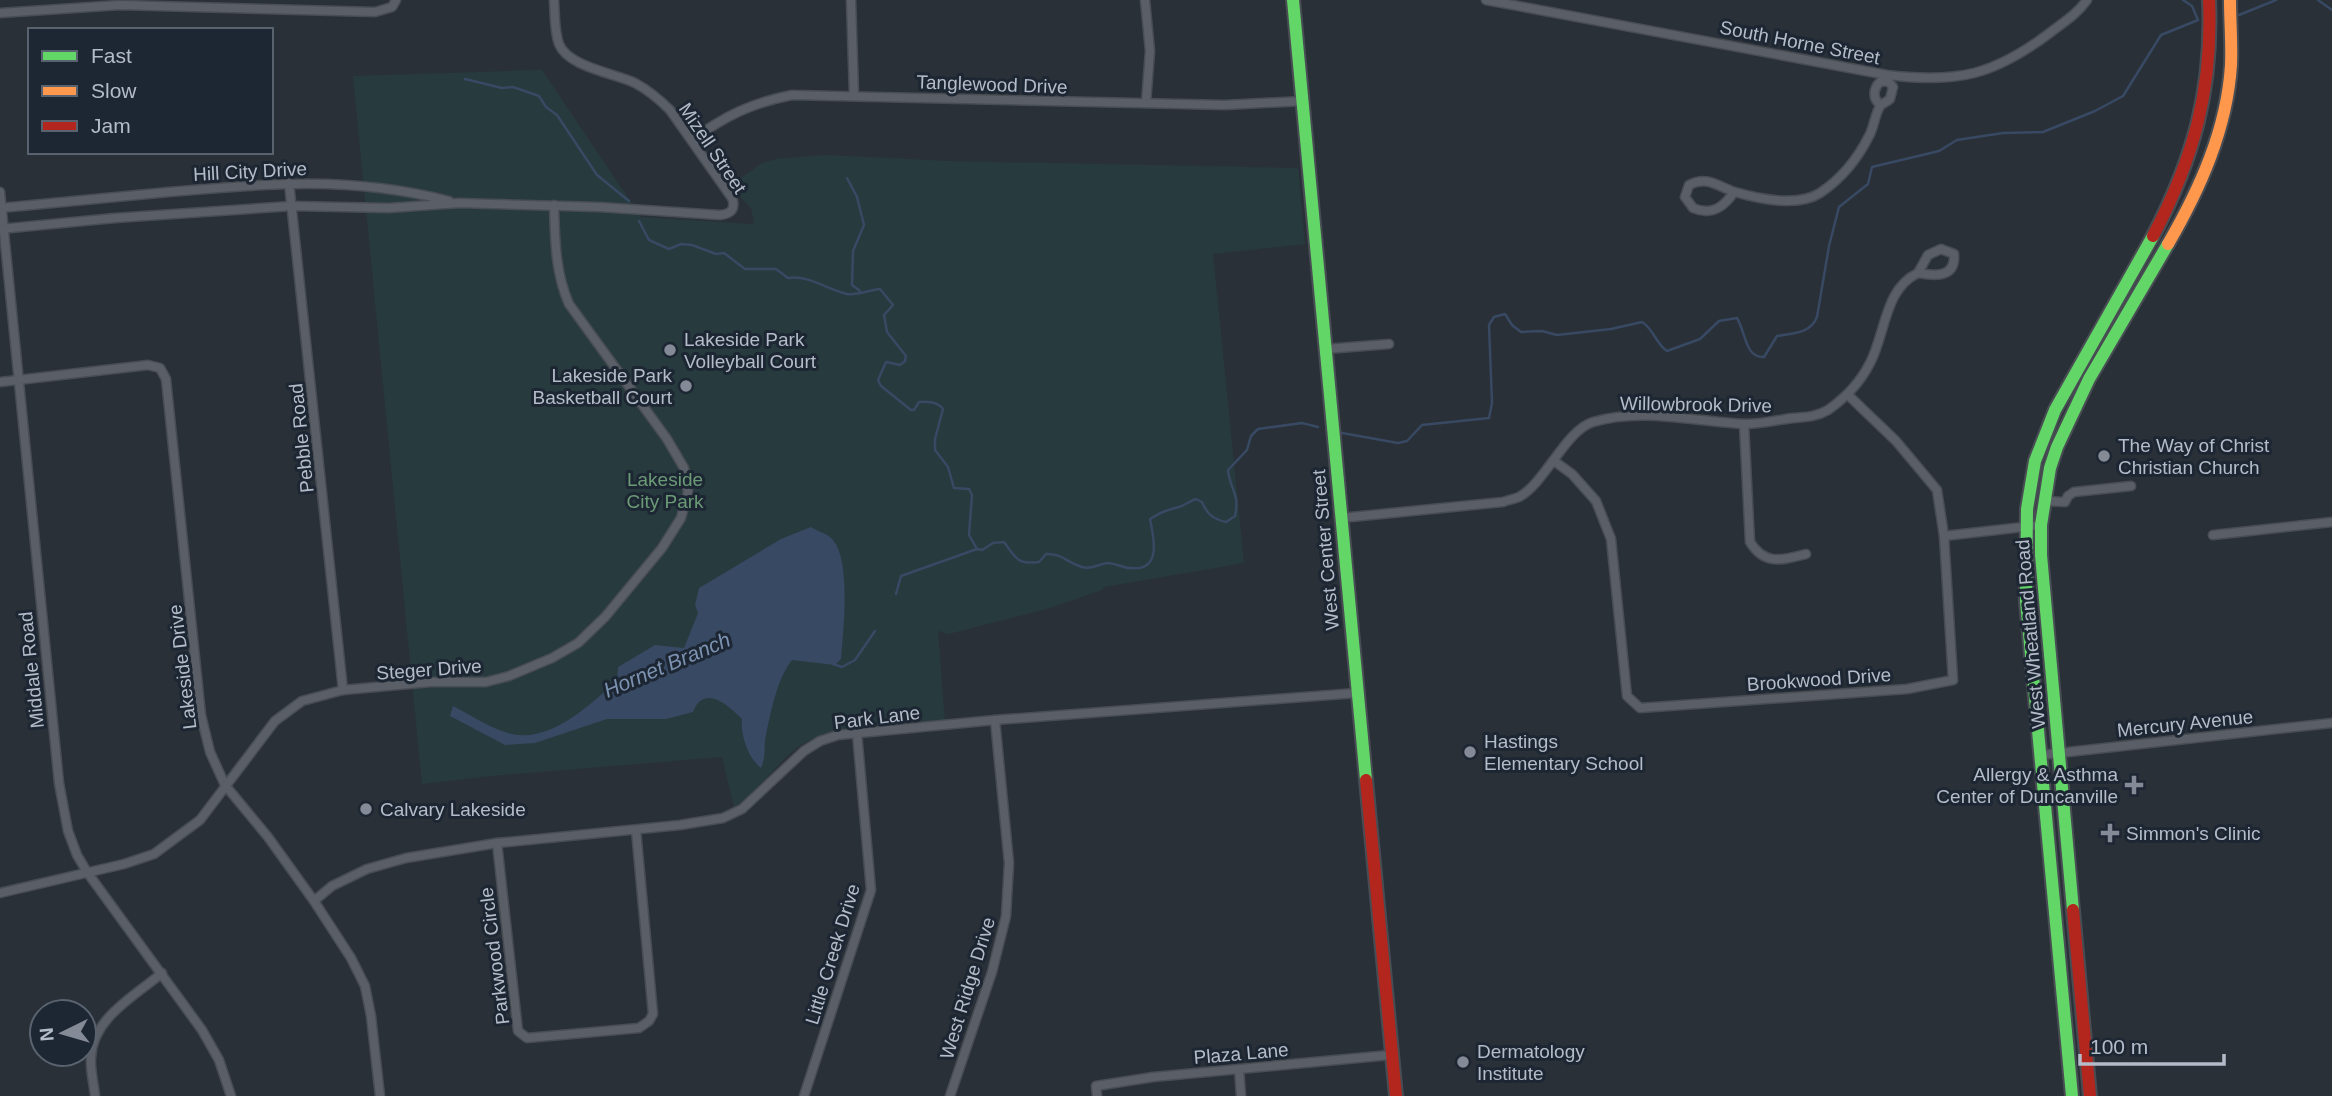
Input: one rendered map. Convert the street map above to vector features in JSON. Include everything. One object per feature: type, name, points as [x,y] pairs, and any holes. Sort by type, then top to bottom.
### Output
[{"type":"main road","name":"West Center Street","points":[[1293,0],[1390,1055],[1396,1096]]},
{"type":"main road","name":"West Wheatland Road","points":[[2072,1096],[2026,601],[2025,526],[2031,478],[2047,429],[2073,375],[2163,217],[2181,176],[2197,132],[2205,96],[2210,60],[2209,0]]},
{"type":"main road","name":"West Wheatland Road","points":[[2091,1096],[2041,555],[2041,525],[2050,468],[2057,447],[2089,379],[2193,200],[2211,158],[2227,96],[2231,65],[2230,0]]},
{"type":"main road","points":[[2060,964],[2079,962]]},
{"type":"street","name":"Mizell Street","points":[[554,0],[559,45],[566,55],[575,61],[632,82],[670,110],[732,198],[733,210]]},
{"type":"street","points":[[851,0],[854,96]]},
{"type":"street","points":[[1145,0],[1150,51],[1146,103]]},
{"type":"street","name":"South Horne Street","points":[[1486,0],[1886,78],[1938,79],[1980,73],[1998,67],[2034,46],[2078,13],[2087,0]]},
{"type":"street","points":[[0,13],[33,5],[154,5],[375,12],[394,4]]},
{"type":"street","points":[[1734,192],[1724,206],[1716,210],[1693,208],[1685,197],[1689,185],[1696,181],[1716,183],[1734,192],[1790,201],[1806,200],[1819,194],[1846,170],[1869,137],[1881,106],[1890,99],[1892,93],[1891,83],[1886,78],[1876,85],[1874,92],[1876,101],[1881,106]]},
{"type":"street","name":"Tanglewood Drive","points":[[692,140],[732,113],[768,99],[792,94],[1225,105],[1303,101]]},
{"type":"street","name":"Hill City Drive","points":[[1,208],[289,183],[366,185],[410,191],[459,203]]},
{"type":"street","name":"Pebble Road","points":[[289,183],[343,690]]},
{"type":"street","name":"Middale Road","points":[[0,192],[61,796],[68,831],[87,872],[202,1030],[219,1060],[231,1096]]},
{"type":"street","name":"Hill City Drive","points":[[2,229],[292,206],[390,208],[459,203],[554,205],[720,215],[727,215],[733,210]]},
{"type":"street","name":"Steger Drive","points":[[0,893],[124,864],[154,854],[200,820],[275,721],[289,710],[316,696],[343,690],[431,682],[486,682],[552,659],[578,643],[605,617],[662,548],[681,518],[688,492],[684,468],[667,439],[569,304],[561,286],[556,261],[554,205]]},
{"type":"street","name":"Willowbrook Drive","points":[[1341,518],[1503,502],[1520,496],[1581,429],[1590,423],[1621,416],[1652,415],[1768,424],[1795,418],[1805,419],[1824,412],[1848,395],[1869,366],[1890,304],[1899,286],[1918,273],[1933,276],[1945,274],[1954,263],[1954,254],[1941,249],[1934,251],[1924,260],[1918,273]]},
{"type":"street","points":[[1326,349],[1389,344]]},
{"type":"street","name":"Lakeside Drive","points":[[17,381],[148,365],[160,368],[166,379],[201,715],[210,752],[225,785],[268,837],[314,901],[351,958],[365,986],[380,1096]]},
{"type":"street","points":[[0,382],[17,381]]},
{"type":"street","name":"Brookwood Drive","points":[[1554,461],[1572,474],[1596,501],[1611,539],[1627,696],[1640,708],[1907,689],[1952,680],[1944,536],[1937,490],[1896,441],[1848,395]]},
{"type":"street","points":[[1744,424],[1750,542],[1757,554],[1768,559],[1784,560],[1805,554]]},
{"type":"street","points":[[2045,501],[2065,502],[2074,492],[2131,486]]},
{"type":"street","points":[[2213,535],[2332,522]]},
{"type":"street","points":[[1944,536],[2041,525]]},
{"type":"street","name":"Park Lane","points":[[314,901],[332,886],[367,869],[406,858],[497,843],[636,830],[723,818],[742,809],[804,751],[820,741],[857,733],[1357,693]]},
{"type":"street","name":"West Ridge Drive","points":[[950,1096],[992,972],[1006,916],[1009,863],[995,720]]},
{"type":"street","name":"Mercury Avenue","points":[[2041,755],[2332,723]]},
{"type":"street","name":"Little Creek Drive","points":[[804,1096],[871,890],[857,733]]},
{"type":"street","name":"Parkwood Circle","points":[[497,843],[518,1031],[527,1038],[584,1034],[639,1028],[649,1021],[653,1014],[636,830]]},
{"type":"street","points":[[95,1096],[91,1058],[96,1037],[106,1020],[162,973]]},
{"type":"street","name":"Plaza Lane","points":[[1097,1096],[1096,1086],[1149,1077],[1390,1055]]},
{"type":"street","points":[[1239,1069],[1241,1096]]},
{"type":"green space","name":"Lakeside City Park","points":[[542,70],[641,217],[754,223],[751,208],[730,186],[762,163],[777,159],[826,155],[949,161],[1298,168],[1305,244],[1213,254],[1244,563],[1104,587],[1050,608],[949,634],[938,631],[945,722],[844,730],[807,742],[785,758],[734,807],[722,757],[422,784],[353,76]]},
{"type":"water","points":[[811,527],[831,538],[838,547],[842,561],[845,595],[841,659],[835,665],[792,660],[782,676],[775,696],[761,768],[746,745],[742,719],[724,703],[710,698],[698,703],[693,712],[666,719],[607,719],[535,743],[505,745],[450,716],[453,706],[496,729],[518,735],[550,730],[579,713],[617,681],[618,667],[655,645],[684,648],[698,613],[695,605],[699,588],[781,539]]},
{"type":"waterway","name":"Hornet Branch","points":[[1342,433],[1398,443],[1407,441],[1422,425],[1489,418],[1492,403],[1489,325],[1494,317],[1505,314],[1521,332],[1542,331],[1557,335],[1611,329],[1642,322],[1667,351],[1700,339],[1719,321],[1737,318],[1749,349],[1764,357],[1777,336],[1800,332],[1814,323],[1839,207],[1868,184],[1872,167],[1939,151],[1957,140],[2003,133],[2043,132],[2095,111],[2123,96],[2161,35],[2198,20],[2192,6],[2183,0]]},
{"type":"waterway","name":"Hornet Branch","points":[[2239,15],[2276,0]]},
{"type":"waterway","name":"Hornet Branch","points":[[2318,0],[2332,10]]},
{"type":"waterway","points":[[465,79],[502,88],[513,87],[539,96],[546,107],[557,115],[597,175],[629,201]]},
{"type":"waterway","points":[[847,178],[857,197],[864,225],[853,251],[852,285],[860,291]]},
{"type":"waterway","points":[[639,221],[649,240],[669,249],[681,244],[716,254],[724,253],[745,269],[776,269],[788,278],[811,280],[847,294],[880,289],[893,305],[884,315],[887,332],[906,356],[900,365],[886,362],[878,380],[881,386],[911,410],[914,410],[919,402],[935,403],[943,409],[935,439],[935,450],[948,467],[954,488],[969,489],[972,495],[969,535],[977,549]]},
{"type":"waterway","name":"Hornet Branch","points":[[896,594],[901,576],[977,549],[982,550],[993,543],[1004,542],[1015,556],[1026,562],[1039,562],[1046,554],[1051,554],[1086,568],[1108,563],[1140,568],[1147,565],[1154,552],[1150,519],[1157,515],[1196,499],[1217,519],[1226,522],[1235,516],[1236,497],[1228,470],[1247,450],[1251,436],[1258,429],[1302,423],[1318,427]]},
{"type":"waterway","name":"Hornet Branch","points":[[833,664],[842,667],[855,660],[875,631]]},
{"type":"traffic: fast","points":[[1293,0],[1366,780]]},
{"type":"traffic: fast","points":[[2072,1096],[2026,601],[2027,509],[2035,461],[2055,410],[2153,236]]},
{"type":"traffic: fast","points":[[2073,910],[2041,555],[2041,525],[2050,468],[2057,447],[2089,379],[2168,244]]},
{"type":"traffic: slow","points":[[2168,244],[2201,180],[2224,112],[2231,65],[2230,0]]},
{"type":"traffic: jam","points":[[2153,236],[2180,179],[2198,122],[2208,63],[2209,0]]},
{"type":"traffic: jam","points":[[1366,780],[1396,1096]]},
{"type":"traffic: jam","points":[[2073,910],[2090,1096]]},
{"type":"place","name":"Lakeside Park Volleyball Court","points":[[670,350]]},
{"type":"place","name":"Lakeside Park Basketball Court","points":[[686,386]]},
{"type":"place","name":"The Way of Christ Christian Church","points":[[2104,456]]},
{"type":"place","name":"Hastings Elementary School","points":[[1470,752]]},
{"type":"place","name":"Allergy & Asthma Center of Duncanville","points":[[2134,785]]},
{"type":"place","name":"Calvary Lakeside","points":[[366,809]]},
{"type":"place","name":"Simmon's Clinic","points":[[2110,833]]},
{"type":"place","name":"Dermatology Institute","points":[[1463,1062]]}]
